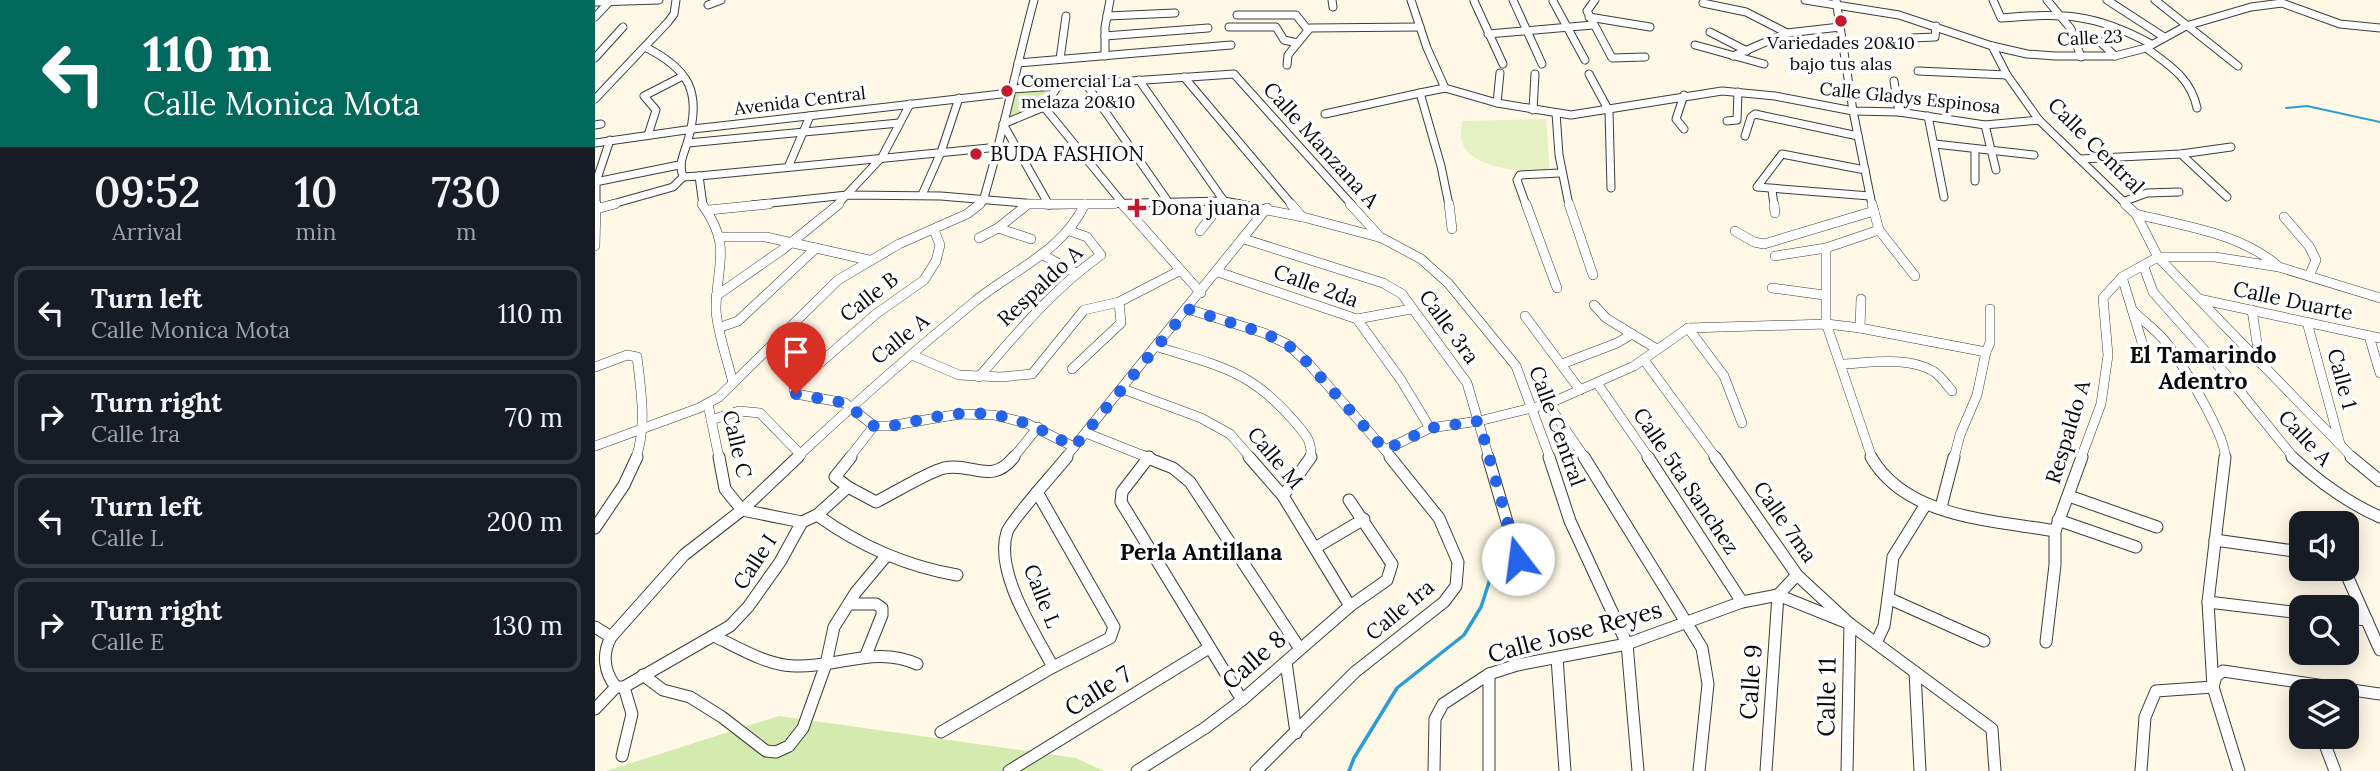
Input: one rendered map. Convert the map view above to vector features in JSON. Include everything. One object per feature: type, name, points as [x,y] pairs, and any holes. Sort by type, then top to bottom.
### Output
[{"type":"street","points":[[595,2],[659,0]]},
{"type":"street","points":[[595,99],[674,14],[676,0]]},
{"type":"street","points":[[710,0],[708,5],[721,0]]},
{"type":"street","points":[[595,446],[708,404],[838,280],[869,260],[967,214],[983,201],[999,147],[1010,91],[1034,0]]},
{"type":"street","points":[[1105,55],[1110,0]]},
{"type":"street","points":[[1411,0],[1445,89]]},
{"type":"street","points":[[1513,0],[1542,64]]},
{"type":"street","points":[[1595,0],[1588,7],[1589,17],[1613,59],[1645,57]]},
{"type":"street","name":"Calle 23","points":[[1805,0],[1899,15],[1992,46],[2027,54],[2081,57],[2115,56],[2149,46],[2186,26],[2280,1],[2340,24],[2380,28]]},
{"type":"street","points":[[1993,0],[2001,18],[2056,14],[2117,26],[2149,46],[2186,78],[2196,93],[2197,108]]},
{"type":"street","points":[[2047,0],[2071,29],[2081,57]]},
{"type":"street","points":[[2107,0],[2164,37]]},
{"type":"street","points":[[2155,0],[2238,66]]},
{"type":"street","points":[[595,17],[611,1]]},
{"type":"street","points":[[1474,1],[1503,64]]},
{"type":"street","points":[[1553,1],[1585,60]]},
{"type":"street","points":[[1703,3],[1746,12],[1787,33]]},
{"type":"street","points":[[1836,3],[1853,111],[1879,230],[1915,276]]},
{"type":"street","points":[[1107,16],[1175,13]]},
{"type":"street","points":[[1237,15],[1296,15],[1308,30]]},
{"type":"street","points":[[1060,60],[1066,16]]},
{"type":"street","points":[[1589,17],[1650,27]]},
{"type":"street","points":[[1488,34],[1593,25]]},
{"type":"street","points":[[1229,27],[1276,26],[1284,40],[1297,43]]},
{"type":"street","points":[[1912,38],[1935,37],[1936,26]]},
{"type":"street","points":[[595,58],[623,27]]},
{"type":"street","points":[[1287,65],[1287,57],[1308,30],[1420,27]]},
{"type":"street","points":[[1733,56],[1787,33],[1840,27]]},
{"type":"street","points":[[1105,36],[1208,28]]},
{"type":"street","points":[[1710,32],[1747,51]]},
{"type":"street","points":[[2095,37],[2115,56]]},
{"type":"street","points":[[1018,62],[1231,45]]},
{"type":"street","points":[[1695,45],[1764,64]]},
{"type":"street","name":"Calle Central","points":[[1992,46],[2007,75],[2039,120],[2136,214],[2158,257],[2340,445],[2380,481]]},
{"type":"street","points":[[645,47],[666,57],[694,92],[693,129],[679,165],[683,177]]},
{"type":"street","points":[[1918,71],[2007,75]]},
{"type":"street","name":"Avenida Central","points":[[595,143],[1010,91],[1234,74]]},
{"type":"street","name":"Calle Manzana A","points":[[1234,74],[1382,239]]},
{"type":"street","points":[[1497,103],[1500,74]]},
{"type":"street","points":[[1533,110],[1535,74]]},
{"type":"street","points":[[1589,74],[1609,111],[1611,188]]},
{"type":"street","points":[[647,135],[656,110],[644,96],[683,76]]},
{"type":"street","points":[[1184,78],[1303,217]]},
{"type":"street","points":[[1139,80],[1224,201],[1213,211],[1200,231]]},
{"type":"street","points":[[1894,81],[1899,112]]},
{"type":"street","points":[[1086,84],[1167,200]]},
{"type":"street","points":[[595,85],[606,85]]},
{"type":"street","points":[[1003,124],[1044,107],[1058,86]]},
{"type":"street","name":"Calle Gladys Espinosa","points":[[1325,114],[1445,89],[1497,103],[1556,113],[1590,114],[1684,95],[1738,92],[1853,111],[1899,112],[1985,125],[2039,120]]},
{"type":"street","points":[[1727,121],[1737,120],[1738,92]]},
{"type":"street","points":[[1420,93],[1422,110],[1448,195],[1452,229]]},
{"type":"street","points":[[1683,129],[1675,119],[1684,95]]},
{"type":"street","points":[[922,195],[941,152],[959,98]]},
{"type":"street","points":[[716,296],[795,242],[847,195],[883,156],[909,104]]},
{"type":"street","points":[[1044,107],[1179,271],[1201,293]]},
{"type":"street","points":[[1556,113],[1560,173],[1593,275]]},
{"type":"street","points":[[1745,136],[1751,117],[1755,114],[1858,136]]},
{"type":"street","points":[[789,165],[810,116]]},
{"type":"street","points":[[1928,116],[1944,197]]},
{"type":"street","points":[[688,143],[899,123]]},
{"type":"street","points":[[1003,124],[1049,205]]},
{"type":"street","points":[[1985,125],[1994,151],[1996,170]]},
{"type":"street","points":[[595,246],[595,182],[610,141]]},
{"type":"street","points":[[1935,145],[2034,155]]},
{"type":"street","points":[[683,177],[999,147]]},
{"type":"street","points":[[2080,159],[2181,154],[2231,147]]},
{"type":"street","points":[[1975,150],[1975,181]]},
{"type":"street","points":[[1865,170],[1782,154],[1756,187],[1870,196]]},
{"type":"street","points":[[2181,154],[2227,197]]},
{"type":"street","points":[[595,182],[679,165]]},
{"type":"street","points":[[1557,288],[1517,180],[1520,175],[1560,173]]},
{"type":"street","points":[[699,176],[702,204],[709,209],[716,232],[721,237],[766,237],[869,260]]},
{"type":"street","points":[[596,209],[665,190],[678,184],[683,177]]},
{"type":"street","points":[[1772,190],[1775,213]]},
{"type":"street","points":[[2125,201],[2147,193],[2179,192]]},
{"type":"street","name":"Calle Central","points":[[709,209],[847,195],[922,195],[1049,205],[1120,201],[1224,201],[1267,208],[1382,239],[1421,259],[1448,283],[1516,366],[1534,410],[1570,521],[1627,644],[1638,771]]},
{"type":"street","points":[[979,238],[998,228],[1028,204]]},
{"type":"street","name":"Calle A","points":[[604,644],[671,567],[742,510],[851,406],[988,290],[1044,255],[1070,231],[1086,204]]},
{"type":"street","name":"Calle L","points":[[1053,667],[1014,588],[1005,543],[1007,531],[1267,208]]},
{"type":"street","points":[[1735,231],[1754,242],[1764,244],[1874,211]]},
{"type":"street","points":[[2136,214],[2250,246],[2270,256],[2279,267]]},
{"type":"street","points":[[2284,218],[2309,246],[2316,260],[2309,276]]},
{"type":"street","points":[[998,228],[1031,239]]},
{"type":"street","name":"Calle B","points":[[851,406],[796,394],[794,390],[797,383],[849,336],[926,276],[939,248],[934,230]]},
{"type":"street","points":[[1775,256],[1826,248],[1879,230]]},
{"type":"street","name":"Respaldo A","points":[[979,377],[1031,316],[1076,274],[1099,258],[1101,253],[1087,237],[1070,231]]},
{"type":"street","points":[[721,237],[721,271],[716,296],[733,383]]},
{"type":"street","name":"Calle 3ra","points":[[1244,239],[1394,288],[1467,383],[1525,583]]},
{"type":"street","points":[[721,327],[738,321],[816,248]]},
{"type":"street","points":[[1826,248],[1826,324],[1841,364],[1861,435],[1881,476],[1900,492],[1926,504],[2057,526],[2136,547]]},
{"type":"street","points":[[1044,255],[1076,274]]},
{"type":"street","points":[[2145,352],[2122,277],[2158,257],[2215,257],[2279,267],[2380,298]]},
{"type":"street","name":"Calle A","points":[[2144,267],[2153,292],[2230,379],[2285,450],[2320,483],[2358,508],[2380,517]]},
{"type":"street","points":[[912,355],[959,375],[1025,375],[1036,370],[1084,310],[1119,302],[1179,271]]},
{"type":"street","name":"Calle 2da","points":[[1218,272],[1357,319],[1401,380],[1430,428]]},
{"type":"street","name":"Respaldo A","points":[[2057,526],[2101,404],[2108,355],[2103,298],[2122,277]]},
{"type":"street","points":[[1772,288],[1824,295]]},
{"type":"street","points":[[1860,328],[1861,299]]},
{"type":"street","name":"Calle Duarte","points":[[2198,299],[2380,338]]},
{"type":"street","points":[[1072,369],[1121,323],[1119,302]]},
{"type":"street","points":[[1594,305],[1607,318],[1657,349]]},
{"type":"street","name":"Calle 1ra","points":[[1188,309],[1264,333],[1287,344],[1309,364],[1385,450],[1439,518],[1458,562],[1456,586],[1444,602],[1355,672],[1256,771]]},
{"type":"street","points":[[1357,319],[1411,309]]},
{"type":"street","points":[[1941,507],[1960,435],[1977,395],[1990,343],[1990,309]]},
{"type":"street","points":[[2252,310],[2260,363]]},
{"type":"street","points":[[2133,311],[2165,341],[2210,415],[2226,449],[2209,602],[2213,688],[2239,771]]},
{"type":"street","points":[[1525,316],[1580,390]]},
{"type":"street","name":"Calle 1","points":[[2307,322],[2340,445]]},
{"type":"street","points":[[1385,450],[1430,428],[1534,410],[1644,360],[1688,328],[1826,324],[1986,352]]},
{"type":"street","points":[[1688,328],[1724,376],[1742,423]]},
{"type":"street","points":[[1562,364],[1617,343],[1632,334]]},
{"type":"street","points":[[2369,335],[2380,373]]},
{"type":"street","points":[[1157,347],[1234,372],[1260,386],[1308,438],[1312,450],[1310,459],[1283,496]]},
{"type":"street","points":[[595,367],[627,355],[637,358],[643,428],[637,464],[595,528]]},
{"type":"street","name":"Calle 7ma","points":[[1644,360],[1737,487],[1797,575],[1850,624],[1992,729],[1995,771]]},
{"type":"street","points":[[1841,364],[1881,362],[1918,366],[1934,372],[1952,391]]},
{"type":"street","name":"Calle 5ta Sanchez","points":[[1597,383],[1742,602]]},
{"type":"street","name":"Calle M","points":[[1123,389],[1201,418],[1230,434],[1283,496],[1350,606]]},
{"type":"street","name":"Calle C","points":[[708,404],[725,489],[742,510],[803,522]]},
{"type":"street","points":[[1548,404],[1580,450],[1702,648],[1707,665],[1705,727],[1699,771]]},
{"type":"street","points":[[851,406],[874,426],[891,426],[981,411],[1016,418],[1074,447]]},
{"type":"street","points":[[711,420],[739,411],[760,413],[801,455]]},
{"type":"street","points":[[874,426],[835,477],[876,502],[946,468],[993,472],[1013,461],[1038,427]]},
{"type":"street","points":[[1086,433],[1173,468],[1190,482],[1300,649]]},
{"type":"street","points":[[1149,457],[1122,492],[1121,502],[1242,700]]},
{"type":"street","name":"Calle I","points":[[595,709],[620,687],[730,626],[748,607],[780,562],[803,522],[817,515],[848,487]]},
{"type":"street","points":[[941,732],[1053,667],[1110,638],[1114,627],[1037,492]]},
{"type":"street","points":[[2069,496],[2157,527]]},
{"type":"street","points":[[1315,548],[1364,519],[1349,500]]},
{"type":"street","points":[[1876,643],[1884,626],[1893,558],[1926,504]]},
{"type":"street","points":[[817,515],[839,531],[887,555],[925,571],[957,575]]},
{"type":"street","name":"Calle 8","points":[[1137,771],[1205,728],[1242,700],[1350,606],[1387,580],[1392,564],[1364,519]]},
{"type":"street","points":[[2046,642],[2057,526]]},
{"type":"street","points":[[2215,540],[2289,550]]},
{"type":"street","points":[[643,675],[663,690],[690,697],[722,717],[766,751],[776,752],[789,746],[803,728],[826,664],[834,627],[851,604],[856,592],[887,555]]},
{"type":"street","points":[[1797,575],[1778,595],[1850,624]]},
{"type":"street","points":[[2349,581],[2380,650]]},
{"type":"street","name":"Calle Jose Reyes","points":[[1434,771],[1435,719],[1443,704],[1489,674],[1517,665],[1627,644],[1742,602],[1778,595]]},
{"type":"street","name":"Calle 9","points":[[1766,771],[1778,595]]},
{"type":"street","points":[[1888,598],[1984,641]]},
{"type":"street","points":[[2209,602],[2289,612]]},
{"type":"street","points":[[851,604],[876,604],[882,608],[882,615],[866,655]]},
{"type":"street","points":[[2359,619],[2367,620]]},
{"type":"street","name":"Calle 11","points":[[1847,771],[1850,624]]},
{"type":"street","points":[[595,627],[604,644],[603,656],[610,682],[620,687],[632,713],[622,756]]},
{"type":"street","points":[[714,636],[754,656],[793,666],[890,654],[908,658],[917,664]]},
{"type":"street","name":"Calle 7","points":[[1009,771],[1209,648]]},
{"type":"street","points":[[1557,658],[1565,771]]},
{"type":"street","points":[[1286,662],[1296,733]]},
{"type":"street","points":[[2213,688],[2216,676],[2223,671],[2289,685]]},
{"type":"street","points":[[1915,672],[1920,771]]},
{"type":"street","points":[[1489,674],[1489,771]]},
{"type":"street","points":[[2141,771],[2144,722],[2150,696],[2156,691],[2213,688]]},
{"type":"street","points":[[2359,692],[2380,694]]},
{"type":"street","points":[[2327,749],[2335,771]]},
{"type":"green space","points":[[1053,89],[1041,107],[1010,118],[1014,92]]},
{"type":"green space","points":[[1546,119],[1550,173],[1513,170],[1485,163],[1465,149],[1461,138],[1462,121]]},
{"type":"green space","points":[[779,716],[1076,758],[1104,771],[606,771]]},
{"type":"waterway","points":[[2286,108],[2307,106],[2380,122]]},
{"type":"waterway","points":[[1349,771],[1354,758],[1397,688],[1464,635],[1481,607],[1494,567]]},
{"type":"place","name":"Variedades 20&10 bajo tus alas","points":[[1841,21]]},
{"type":"place","name":"Comercial La melaza 20&10","points":[[1007,91]]},
{"type":"place","name":"BUDA FASHION","points":[[976,154]]},
{"type":"place","name":"Dona juana","points":[[1137,208]]},
{"type":"district","name":"El Tamarindo Adentro","points":[[2203,368]]},
{"type":"district","name":"Perla Antillana","points":[[1201,552]]},
{"type":"route","points":[[796,394],[845,403],[874,426],[882,427],[981,411],[1016,418],[1074,447],[1188,309],[1264,333],[1287,344],[1309,364],[1385,450],[1430,428],[1479,421],[1518,559]]}]
